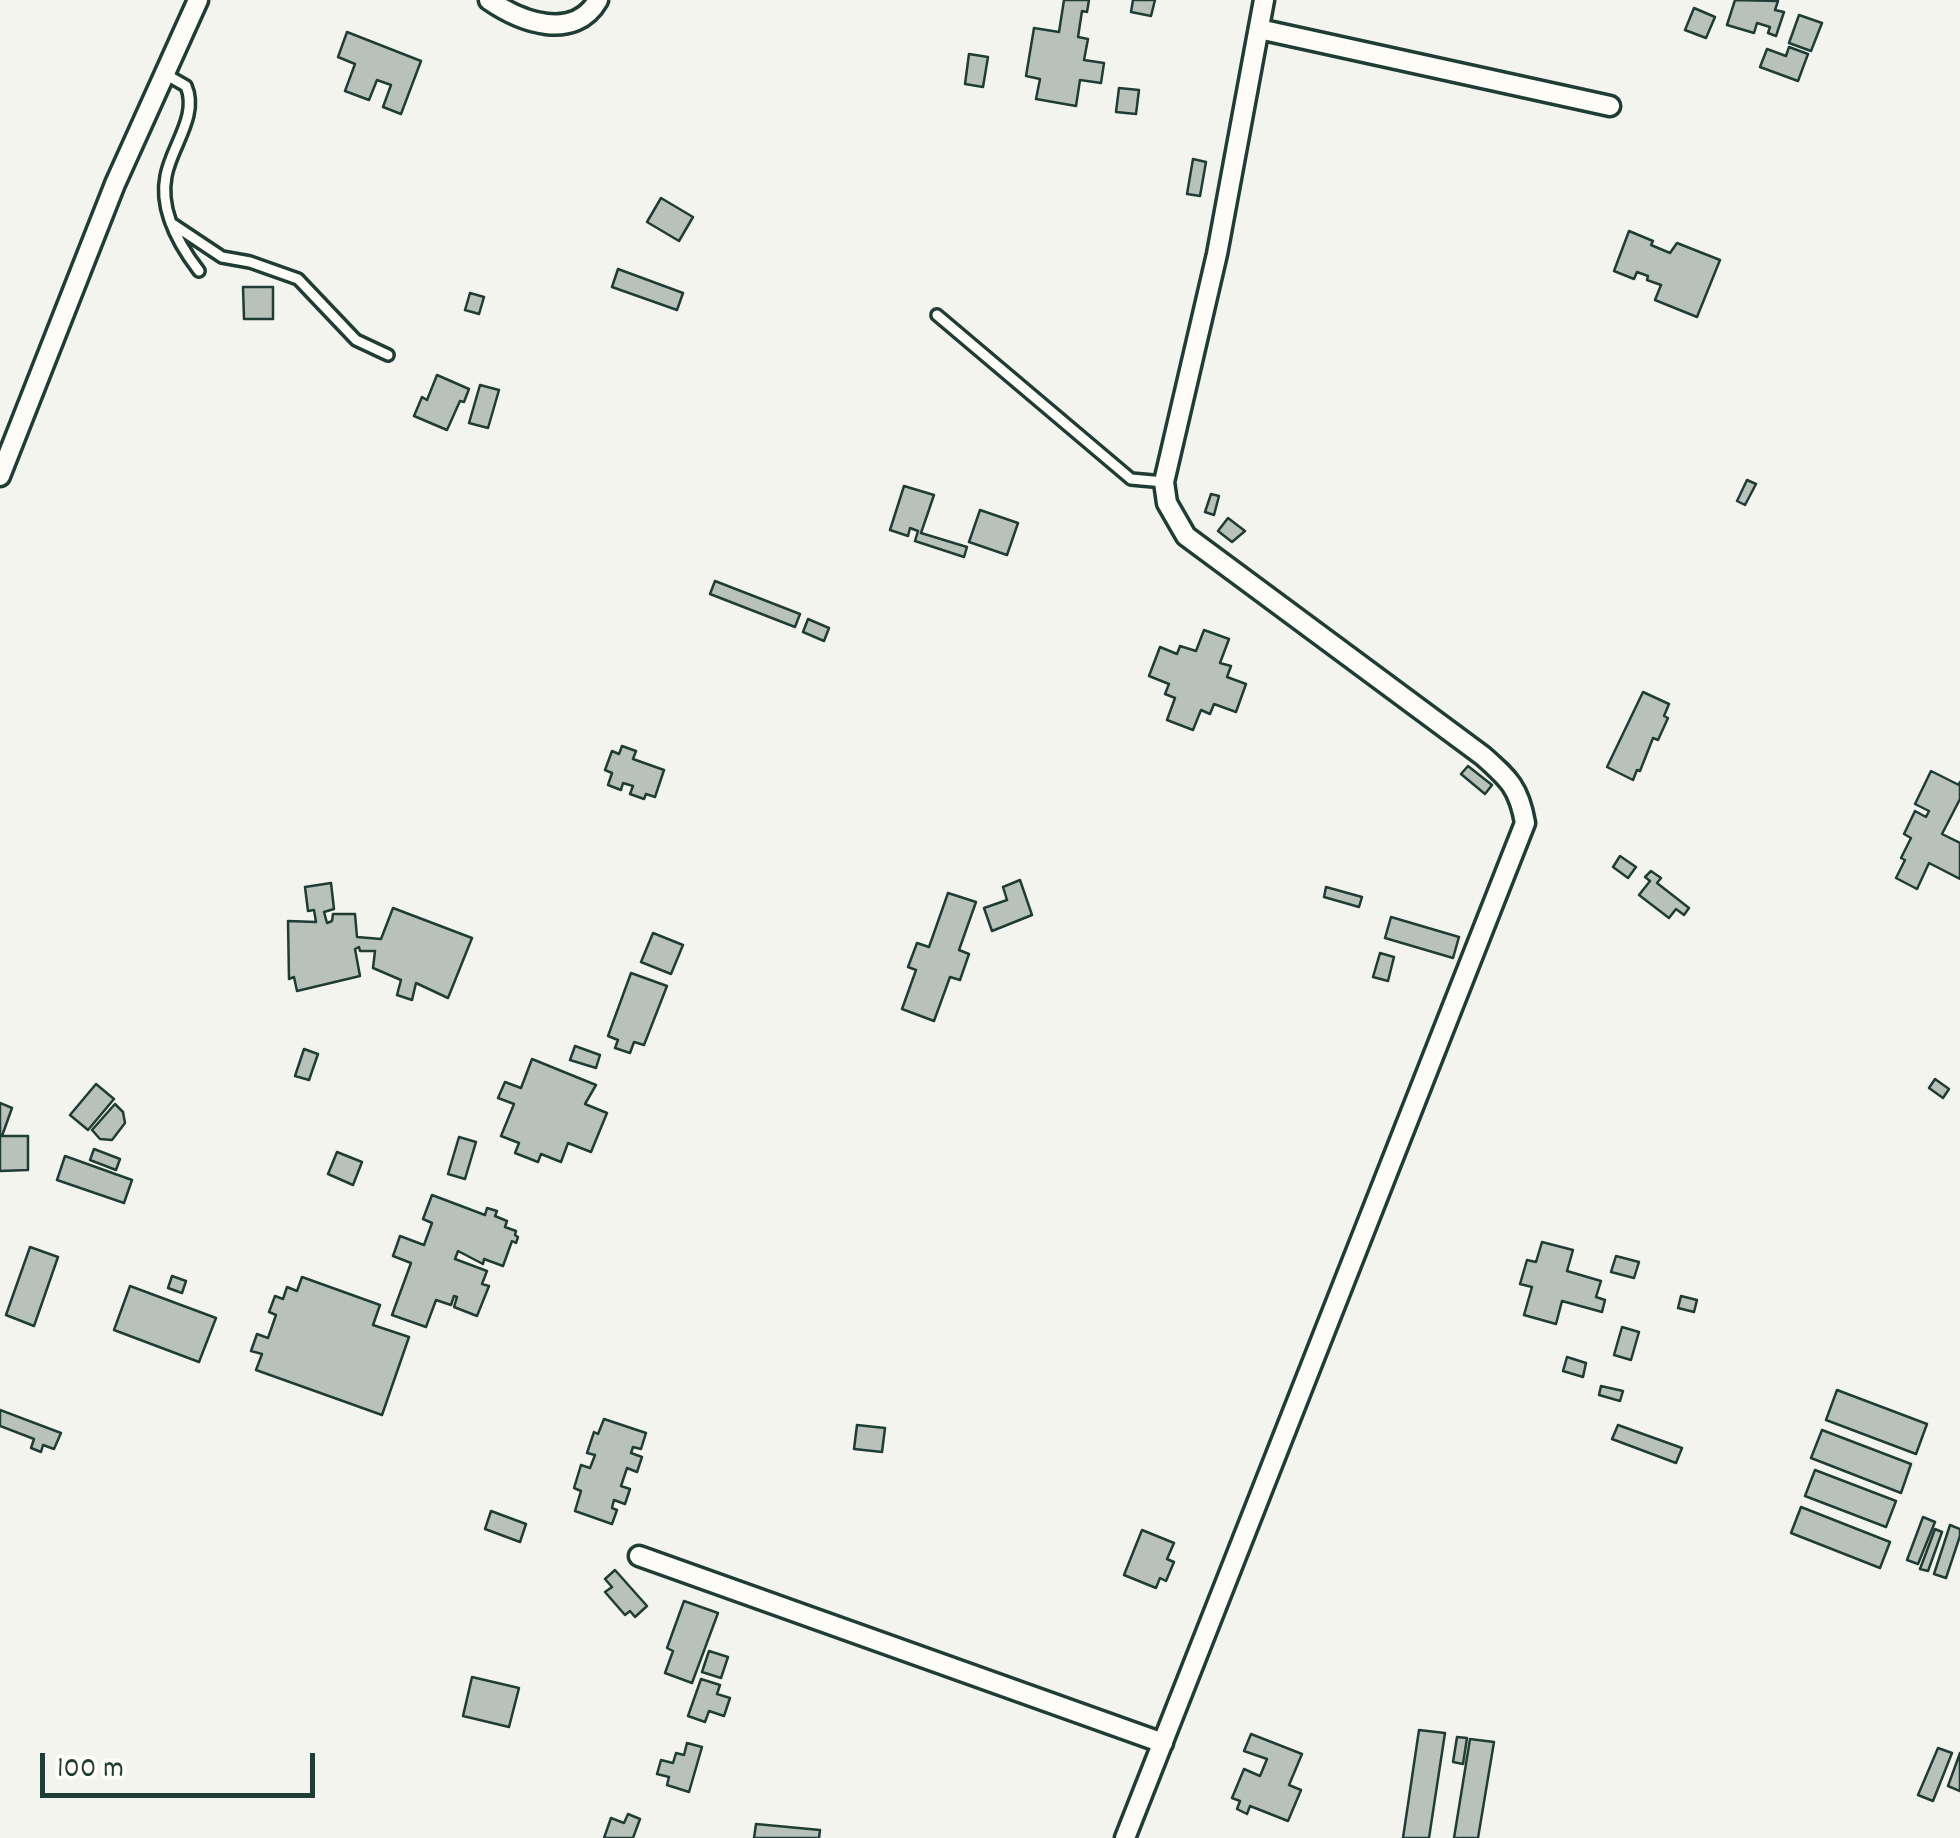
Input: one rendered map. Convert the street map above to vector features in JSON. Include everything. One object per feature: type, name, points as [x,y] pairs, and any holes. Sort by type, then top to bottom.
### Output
[{"type":"street","points":[[0,476],[115,184],[198,0]]},
{"type":"street","points":[[489,0],[548,26],[568,24],[591,10],[598,0]]},
{"type":"street","points":[[1124,1838],[1525,824],[1521,798],[1510,779],[1186,536],[1167,503],[1164,482],[1218,254],[1264,0]]},
{"type":"street","points":[[1258,30],[1610,106]]},
{"type":"street","points":[[639,1556],[1163,1743]]},
{"type":"lane","points":[[165,74],[186,86],[190,100],[166,174],[171,223],[199,272]]},
{"type":"lane","points":[[171,223],[222,256],[298,278],[356,340],[388,356]]},
{"type":"lane","points":[[937,315],[1131,478],[1164,482]]},
{"type":"building","points":[[1064,0],[1089,0],[1087,12],[1082,11],[1078,37],[1088,39],[1084,60],[1104,63],[1101,83],[1080,80],[1076,106],[1036,99],[1040,79],[1026,76],[1034,28],[1059,32]]},
{"type":"building","points":[[1133,0],[1155,0],[1151,16],[1131,12]]},
{"type":"building","points":[[1735,0],[1778,1],[1775,10],[1784,12],[1776,36],[1768,33],[1770,27],[1757,23],[1754,33],[1727,25]]},
{"type":"building","points":[[1694,8],[1715,17],[1706,38],[1685,30]]},
{"type":"building","points":[[1799,15],[1822,23],[1811,51],[1789,43]]},
{"type":"building","points":[[347,32],[421,61],[401,114],[383,107],[391,85],[377,80],[369,100],[345,91],[355,64],[338,57]]},
{"type":"building","points":[[1789,47],[1808,54],[1798,81],[1760,67],[1767,49],[1786,56]]},
{"type":"building","points":[[969,54],[988,57],[983,87],[965,84]]},
{"type":"building","points":[[1119,88],[1139,90],[1136,114],[1116,112]]},
{"type":"building","points":[[1193,159],[1206,162],[1200,196],[1187,194]]},
{"type":"building","points":[[661,198],[693,217],[679,241],[647,222]]},
{"type":"building","points":[[1629,231],[1670,253],[1677,243],[1720,260],[1697,317],[1655,300],[1661,285],[1647,280],[1648,276],[1637,272],[1634,279],[1614,271]]},
{"type":"building","points":[[618,269],[683,293],[677,310],[612,287]]},
{"type":"building","points":[[243,287],[273,287],[273,319],[244,319]]},
{"type":"building","points":[[470,293],[484,297],[479,314],[465,310]]},
{"type":"building","points":[[437,375],[469,389],[447,430],[414,416],[422,397],[427,400]]},
{"type":"building","points":[[480,385],[499,390],[488,428],[469,423]]},
{"type":"building","points":[[1747,480],[1756,484],[1745,505],[1737,501]]},
{"type":"building","points":[[904,486],[934,495],[921,533],[967,547],[964,557],[915,541],[918,531],[910,528],[908,536],[890,530]]},
{"type":"building","points":[[1211,494],[1219,496],[1214,515],[1205,512]]},
{"type":"building","points":[[980,510],[1018,523],[1007,555],[969,542]]},
{"type":"building","points":[[1228,518],[1245,531],[1232,542],[1218,531]]},
{"type":"building","points":[[715,581],[800,614],[795,627],[710,594]]},
{"type":"building","points":[[808,619],[829,628],[824,641],[803,632]]},
{"type":"building","points":[[1204,630],[1229,639],[1220,663],[1231,666],[1227,677],[1246,684],[1236,712],[1214,704],[1210,714],[1201,710],[1193,730],[1167,720],[1175,698],[1165,694],[1169,684],[1149,676],[1160,647],[1177,654],[1180,646],[1196,651]]},
{"type":"building","points":[[1643,692],[1669,704],[1664,716],[1668,718],[1658,740],[1653,738],[1633,780],[1607,767]]},
{"type":"building","points":[[622,746],[636,751],[633,759],[664,770],[655,797],[646,794],[644,799],[630,794],[633,786],[623,783],[621,790],[608,785],[612,773],[605,770],[612,751],[619,754]]},
{"type":"building","points":[[1468,766],[1492,785],[1485,794],[1461,774]]},
{"type":"building","points":[[1931,771],[1959,785],[1960,782],[1960,799],[1942,834],[1960,843],[1960,879],[1929,863],[1917,889],[1896,878],[1911,838],[1904,834],[1915,811],[1926,817],[1929,811],[1915,804]]},
{"type":"building","points":[[1620,856],[1636,867],[1628,878],[1613,867]]},
{"type":"building","points":[[1651,871],[1661,878],[1657,883],[1689,908],[1684,915],[1676,909],[1669,918],[1639,895],[1650,881],[1645,877]]},
{"type":"building","points":[[1020,880],[1032,915],[992,931],[984,908],[1007,900],[1003,887]]},
{"type":"building","points":[[331,883],[334,909],[324,912],[327,923],[332,921],[333,914],[355,914],[357,937],[381,939],[393,908],[472,938],[448,998],[416,983],[412,1000],[397,995],[401,980],[373,968],[375,951],[360,951],[359,947],[355,949],[360,976],[297,991],[294,977],[289,979],[288,921],[316,922],[314,910],[308,911],[305,887]]},
{"type":"building","points":[[1326,887],[1362,897],[1359,907],[1324,897]]},
{"type":"building","points":[[948,893],[976,902],[959,950],[969,954],[960,980],[950,977],[934,1021],[902,1009],[916,970],[908,967],[917,943],[929,947]]},
{"type":"building","points":[[1391,917],[1459,937],[1453,958],[1385,938]]},
{"type":"building","points":[[653,933],[683,945],[671,974],[641,962]]},
{"type":"building","points":[[1380,953],[1394,957],[1388,981],[1373,977]]},
{"type":"building","points":[[631,973],[667,986],[644,1045],[634,1042],[630,1053],[615,1048],[618,1040],[608,1036]]},
{"type":"building","points":[[575,1046],[600,1055],[596,1068],[570,1060]]},
{"type":"building","points":[[304,1049],[318,1054],[309,1080],[295,1076]]},
{"type":"building","points":[[532,1059],[596,1085],[585,1104],[607,1113],[591,1152],[568,1143],[561,1162],[541,1154],[538,1162],[515,1153],[519,1143],[501,1136],[514,1104],[498,1098],[505,1082],[521,1088]]},
{"type":"building","points":[[1935,1079],[1949,1089],[1943,1098],[1929,1088]]},
{"type":"building","points":[[96,1084],[114,1099],[88,1130],[70,1115]]},
{"type":"building","points":[[0,1103],[12,1108],[2,1136],[0,1135]]},
{"type":"building","points":[[115,1104],[123,1112],[125,1123],[112,1140],[100,1139],[92,1130]]},
{"type":"building","points":[[0,1136],[28,1136],[28,1170],[0,1171]]},
{"type":"building","points":[[459,1137],[476,1142],[465,1179],[448,1174]]},
{"type":"building","points":[[94,1149],[120,1159],[116,1170],[90,1160]]},
{"type":"building","points":[[337,1152],[362,1162],[353,1185],[328,1174]]},
{"type":"building","points":[[65,1156],[132,1180],[124,1203],[57,1180]]},
{"type":"building","points":[[432,1195],[485,1215],[487,1208],[497,1211],[495,1216],[507,1221],[505,1227],[516,1231],[518,1237],[516,1243],[512,1241],[503,1266],[484,1259],[483,1264],[458,1251],[455,1259],[487,1271],[482,1284],[489,1286],[477,1316],[454,1307],[454,1296],[451,1305],[436,1300],[426,1327],[392,1315],[411,1263],[393,1256],[400,1236],[424,1245],[432,1223],[423,1219]]},
{"type":"building","points":[[1542,1242],[1573,1250],[1567,1271],[1601,1281],[1596,1297],[1605,1300],[1602,1312],[1562,1301],[1556,1324],[1524,1315],[1532,1287],[1520,1284],[1527,1260],[1536,1262]]},
{"type":"building","points":[[30,1247],[58,1257],[34,1326],[6,1315]]},
{"type":"building","points":[[1616,1256],[1639,1262],[1634,1278],[1611,1272]]},
{"type":"building","points":[[172,1276],[186,1281],[182,1293],[168,1288]]},
{"type":"building","points":[[302,1277],[380,1305],[373,1325],[409,1337],[382,1415],[256,1370],[262,1354],[251,1351],[257,1334],[268,1338],[276,1315],[269,1312],[275,1296],[283,1299],[287,1287],[297,1291]]},
{"type":"building","points":[[130,1286],[216,1318],[199,1362],[114,1330]]},
{"type":"building","points":[[1681,1296],[1697,1300],[1694,1312],[1678,1308]]},
{"type":"building","points":[[1622,1327],[1639,1332],[1631,1360],[1614,1355]]},
{"type":"building","points":[[1567,1357],[1586,1363],[1583,1377],[1563,1371]]},
{"type":"building","points":[[1601,1386],[1623,1391],[1620,1401],[1599,1395]]},
{"type":"building","points":[[1837,1390],[1927,1424],[1916,1454],[1826,1420]]},
{"type":"building","points":[[0,1410],[61,1433],[54,1449],[43,1445],[41,1452],[31,1448],[34,1439],[0,1426]]},
{"type":"building","points":[[604,1419],[646,1433],[641,1449],[633,1447],[631,1453],[642,1457],[637,1472],[627,1468],[621,1486],[630,1489],[625,1504],[614,1500],[612,1508],[617,1510],[612,1524],[575,1511],[581,1491],[574,1488],[581,1465],[590,1468],[595,1455],[587,1453],[594,1432],[598,1434]]},
{"type":"building","points":[[857,1425],[885,1428],[882,1452],[854,1449]]},
{"type":"building","points":[[1618,1425],[1682,1448],[1676,1463],[1612,1439]]},
{"type":"building","points":[[1822,1430],[1911,1464],[1901,1493],[1811,1458]]},
{"type":"building","points":[[1815,1470],[1896,1501],[1886,1527],[1805,1496]]},
{"type":"building","points":[[1801,1507],[1890,1542],[1880,1568],[1791,1533]]},
{"type":"building","points":[[491,1511],[526,1524],[520,1542],[485,1529]]},
{"type":"building","points":[[1923,1517],[1935,1522],[1918,1564],[1907,1560]]},
{"type":"building","points":[[1950,1525],[1960,1529],[1960,1536],[1946,1578],[1934,1574]]},
{"type":"building","points":[[1935,1529],[1942,1532],[1928,1571],[1920,1569]]},
{"type":"building","points":[[1142,1530],[1174,1543],[1167,1559],[1174,1562],[1166,1581],[1160,1578],[1156,1588],[1124,1575]]},
{"type":"building","points":[[615,1570],[647,1606],[635,1617],[630,1611],[625,1615],[605,1592],[612,1587],[605,1579]]},
{"type":"building","points":[[684,1601],[718,1613],[692,1683],[665,1673],[673,1651],[667,1648]]},
{"type":"building","points":[[709,1651],[728,1657],[721,1678],[702,1672]]},
{"type":"building","points":[[472,1677],[519,1688],[509,1727],[463,1716]]},
{"type":"building","points":[[701,1679],[720,1685],[717,1694],[730,1698],[724,1716],[709,1711],[705,1722],[688,1716]]},
{"type":"building","points":[[1419,1730],[1445,1733],[1429,1838],[1403,1838]]},
{"type":"building","points":[[1251,1734],[1302,1754],[1289,1785],[1301,1790],[1288,1821],[1250,1806],[1247,1814],[1237,1809],[1240,1801],[1232,1798],[1244,1769],[1260,1776],[1267,1759],[1244,1751]]},
{"type":"building","points":[[1457,1737],[1467,1738],[1463,1764],[1453,1762]]},
{"type":"building","points":[[1470,1739],[1494,1742],[1478,1838],[1454,1838]]},
{"type":"building","points":[[687,1743],[702,1747],[689,1792],[667,1785],[669,1777],[657,1774],[661,1760],[673,1763],[676,1753],[684,1755]]},
{"type":"building","points":[[1938,1748],[1952,1753],[1933,1801],[1918,1795]]},
{"type":"building","points":[[1960,1753],[1960,1791],[1948,1786]]},
{"type":"building","points":[[628,1814],[640,1819],[633,1838],[604,1838],[611,1818],[624,1823]]},
{"type":"building","points":[[756,1824],[820,1830],[819,1838],[754,1838]]}]
